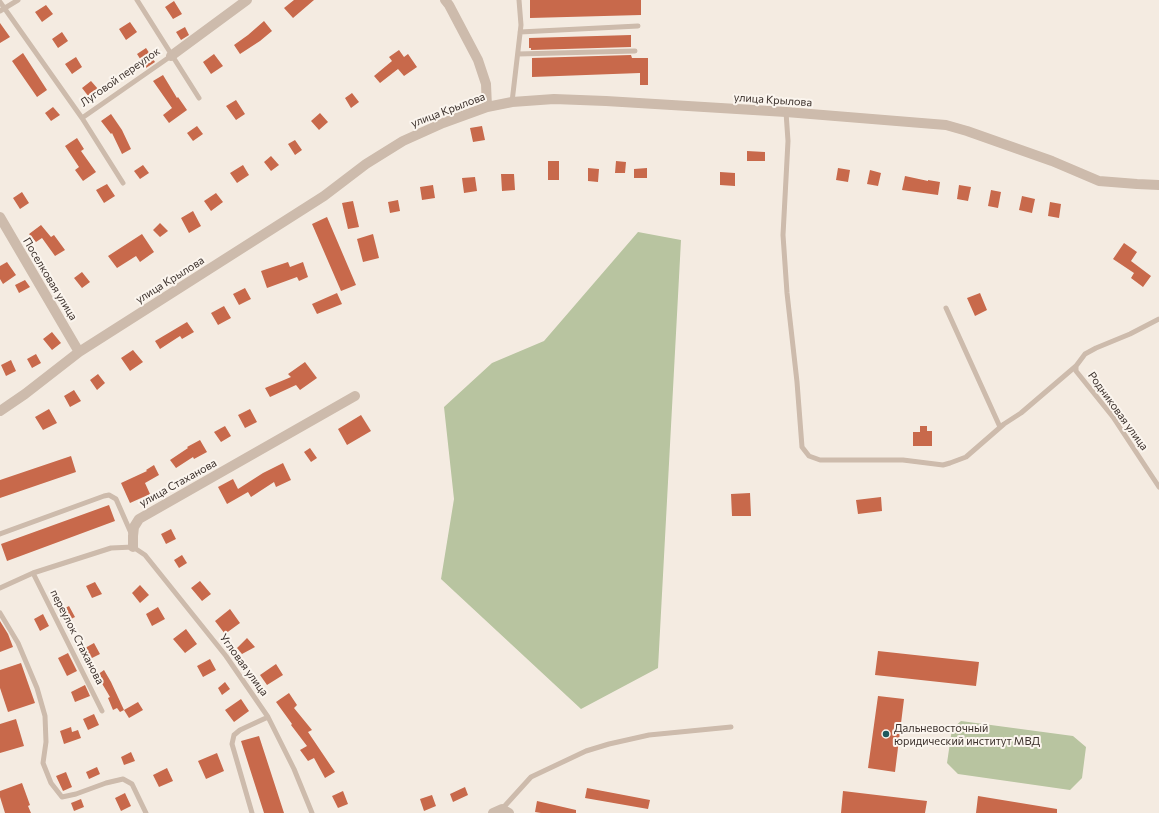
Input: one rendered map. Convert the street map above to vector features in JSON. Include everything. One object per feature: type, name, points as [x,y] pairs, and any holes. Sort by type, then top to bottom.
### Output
[{"type":"street","name":"Луговой переулок","points":[[172,56],[247,0]]},
{"type":"street","points":[[445,0],[478,60],[486,84],[487,107]]},
{"type":"street","name":"улица Крылова","points":[[0,411],[25,394],[79,352],[324,196],[366,164],[403,141],[443,123],[487,107],[512,102],[554,99],[786,112],[946,126],[967,131],[1052,161],[1099,181],[1159,185]]},
{"type":"street","name":"Поселковая улица","points":[[0,218],[79,352]]},
{"type":"street","name":"улица Стаханова","points":[[133,547],[134,527],[139,519],[355,396]]},
{"type":"lane","points":[[2,10],[18,0]]},
{"type":"lane","name":"Луговой переулок","points":[[137,0],[199,98]]},
{"type":"lane","points":[[512,102],[520,32],[519,0]]},
{"type":"lane","points":[[0,2],[2,10],[82,118],[123,183]]},
{"type":"lane","points":[[520,32],[638,26]]},
{"type":"lane","points":[[518,54],[635,50]]},
{"type":"lane","name":"Луговой переулок","points":[[82,118],[172,56]]},
{"type":"lane","points":[[786,112],[788,141],[783,235],[787,293],[798,382],[802,447],[809,456],[820,460],[903,460],[943,465],[950,464],[966,457],[1000,427],[1021,413],[1076,366]]},
{"type":"lane","points":[[946,308],[1000,427]]},
{"type":"lane","name":"Родниковая улица","points":[[1159,319],[1085,354],[1076,366],[1076,371],[1113,418],[1159,487]]},
{"type":"lane","points":[[0,534],[109,495],[116,499],[133,536]]},
{"type":"lane","points":[[0,588],[33,573],[111,548],[133,547]]},
{"type":"lane","name":"Угловая улица","points":[[133,547],[145,555],[226,656],[268,717],[294,769],[312,813]]},
{"type":"lane","name":"переулок Стаханова","points":[[33,573],[102,711]]},
{"type":"lane","points":[[0,613],[18,643],[37,688],[45,716],[46,742],[44,763],[51,783],[62,797],[123,779],[132,784],[146,813]]},
{"type":"lane","points":[[252,813],[232,744],[234,735],[240,730],[268,717]]},
{"type":"lane","points":[[501,812],[531,777],[586,751],[649,735],[731,727]]},
{"type":"green space","points":[[638,232],[681,240],[658,668],[581,709],[441,579],[454,499],[444,407],[492,363],[544,341]]},
{"type":"green space","points":[[961,721],[1073,736],[1086,747],[1082,778],[1070,790],[958,774],[947,763],[952,729]]},
{"type":"building","points":[[294,0],[314,0],[293,18],[284,8]]},
{"type":"building","points":[[530,0],[641,0],[641,15],[530,18]]},
{"type":"building","points":[[174,1],[182,14],[173,19],[165,7]]},
{"type":"building","points":[[46,5],[53,14],[42,22],[35,12]]},
{"type":"building","points":[[264,21],[272,31],[240,54],[234,45]]},
{"type":"building","points":[[130,22],[137,32],[126,40],[119,29]]},
{"type":"building","points":[[0,23],[10,37],[0,43]]},
{"type":"building","points":[[185,27],[189,35],[181,40],[176,32]]},
{"type":"building","points":[[62,32],[68,41],[58,48],[52,39]]},
{"type":"building","points":[[631,35],[631,47],[531,50],[531,48],[529,48],[529,38]]},
{"type":"building","points":[[146,48],[155,62],[146,68],[137,54]]},
{"type":"building","points":[[399,50],[404,57],[408,54],[417,67],[404,76],[398,69],[380,83],[374,76],[392,61],[389,57]]},
{"type":"building","points":[[23,53],[47,90],[37,97],[12,61]]},
{"type":"building","points":[[214,54],[223,66],[211,74],[203,62]]},
{"type":"building","points":[[631,55],[632,58],[648,58],[648,85],[640,85],[640,73],[532,77],[532,58]]},
{"type":"building","points":[[76,57],[82,67],[72,74],[65,64]]},
{"type":"building","points":[[163,75],[177,98],[178,97],[187,110],[169,123],[163,115],[172,108],[153,81]]},
{"type":"building","points":[[91,81],[98,89],[89,97],[82,88]]},
{"type":"building","points":[[352,93],[359,102],[351,108],[345,98]]},
{"type":"building","points":[[236,100],[245,114],[236,120],[226,106]]},
{"type":"building","points":[[53,107],[60,115],[51,121],[45,113]]},
{"type":"building","points":[[320,113],[328,122],[319,130],[311,121]]},
{"type":"building","points":[[111,114],[122,130],[131,149],[122,154],[112,133],[111,134],[101,121]]},
{"type":"building","points":[[197,126],[203,134],[193,141],[187,133]]},
{"type":"building","points":[[482,126],[485,140],[473,142],[470,128]]},
{"type":"building","points":[[77,138],[84,149],[81,151],[96,172],[83,181],[75,170],[79,167],[65,146]]},
{"type":"building","points":[[295,140],[302,150],[295,155],[288,144]]},
{"type":"building","points":[[747,151],[765,152],[765,161],[747,161]]},
{"type":"building","points":[[271,156],[279,165],[271,171],[264,162]]},
{"type":"building","points":[[548,161],[559,161],[559,180],[548,180]]},
{"type":"building","points":[[616,161],[626,162],[625,173],[615,173]]},
{"type":"building","points":[[143,165],[149,173],[140,179],[134,171]]},
{"type":"building","points":[[243,165],[249,175],[237,183],[230,173]]},
{"type":"building","points":[[588,168],[599,169],[598,182],[588,181]]},
{"type":"building","points":[[647,168],[647,178],[634,178],[634,169]]},
{"type":"building","points":[[838,168],[850,170],[848,182],[836,180]]},
{"type":"building","points":[[870,170],[881,173],[878,186],[867,184]]},
{"type":"building","points":[[720,172],[735,173],[735,186],[720,185]]},
{"type":"building","points":[[501,174],[514,174],[515,190],[502,191]]},
{"type":"building","points":[[905,176],[940,182],[938,195],[902,190]]},
{"type":"building","points":[[475,177],[477,191],[464,193],[462,178]]},
{"type":"building","points":[[107,184],[115,196],[104,203],[96,190]]},
{"type":"building","points":[[433,185],[435,198],[422,200],[420,187]]},
{"type":"building","points":[[959,185],[971,187],[968,201],[957,199]]},
{"type":"building","points":[[991,190],[1001,192],[998,208],[988,206]]},
{"type":"building","points":[[22,192],[29,203],[20,209],[13,198]]},
{"type":"building","points":[[216,193],[223,202],[211,211],[204,201]]},
{"type":"building","points":[[1022,196],[1035,199],[1032,213],[1019,210]]},
{"type":"building","points":[[398,200],[400,211],[390,213],[388,202]]},
{"type":"building","points":[[353,201],[359,227],[348,229],[342,203]]},
{"type":"building","points":[[1050,202],[1061,204],[1059,218],[1048,216]]},
{"type":"building","points":[[193,211],[201,226],[189,233],[181,218]]},
{"type":"building","points":[[327,217],[356,285],[341,291],[312,224]]},
{"type":"building","points":[[160,223],[168,231],[160,237],[153,230]]},
{"type":"building","points":[[41,225],[51,237],[54,235],[65,250],[55,256],[42,238],[36,242],[29,234]]},
{"type":"building","points":[[142,234],[154,252],[140,262],[136,256],[117,268],[108,256]]},
{"type":"building","points":[[373,234],[379,258],[363,262],[357,239]]},
{"type":"building","points":[[1124,243],[1137,252],[1131,261],[1151,276],[1143,287],[1131,278],[1134,273],[1113,259]]},
{"type":"building","points":[[7,262],[16,275],[3,284],[0,279],[0,266]]},
{"type":"building","points":[[288,262],[290,267],[303,262],[308,277],[299,281],[297,277],[267,288],[261,271]]},
{"type":"building","points":[[82,272],[90,282],[82,288],[74,278]]},
{"type":"building","points":[[25,280],[30,287],[19,293],[15,285]]},
{"type":"building","points":[[245,288],[251,299],[239,305],[233,294]]},
{"type":"building","points":[[337,293],[342,304],[317,314],[312,304]]},
{"type":"building","points":[[980,293],[987,310],[975,316],[967,298]]},
{"type":"building","points":[[224,306],[231,318],[218,325],[211,313]]},
{"type":"building","points":[[187,322],[194,332],[182,339],[180,336],[160,349],[155,341]]},
{"type":"building","points":[[52,332],[61,343],[52,350],[43,339]]},
{"type":"building","points":[[133,350],[143,362],[130,371],[121,358]]},
{"type":"building","points":[[36,354],[41,363],[32,368],[27,359]]},
{"type":"building","points":[[11,360],[16,371],[6,376],[1,365]]},
{"type":"building","points":[[305,362],[317,378],[300,390],[296,385],[270,397],[265,388],[291,377],[288,374]]},
{"type":"building","points":[[98,374],[105,383],[97,390],[90,380]]},
{"type":"building","points":[[74,390],[81,401],[70,407],[64,396]]},
{"type":"building","points":[[49,409],[57,423],[43,430],[35,417]]},
{"type":"building","points":[[250,409],[257,422],[245,428],[238,415]]},
{"type":"building","points":[[361,415],[371,431],[347,445],[338,429]]},
{"type":"building","points":[[225,426],[231,436],[221,442],[214,432]]},
{"type":"building","points":[[920,426],[927,426],[927,431],[932,431],[932,446],[913,446],[913,432],[920,432]]},
{"type":"building","points":[[200,440],[207,452],[194,459],[193,457],[176,468],[170,460],[188,448],[187,447]]},
{"type":"building","points":[[310,448],[317,458],[311,462],[304,452]]},
{"type":"building","points":[[71,456],[76,472],[0,498],[0,480]]},
{"type":"building","points":[[283,463],[291,480],[276,487],[274,482],[251,497],[248,492],[227,504],[218,487],[233,479],[238,489],[263,473]]},
{"type":"building","points":[[154,465],[159,475],[145,483],[150,494],[130,503],[121,483],[147,471],[146,470]]},
{"type":"building","points":[[750,493],[751,516],[732,516],[731,494]]},
{"type":"building","points":[[881,497],[882,511],[858,514],[856,500]]},
{"type":"building","points":[[109,505],[115,521],[7,561],[1,544]]},
{"type":"building","points":[[171,529],[176,539],[166,544],[161,534]]},
{"type":"building","points":[[182,555],[187,563],[179,568],[174,560]]},
{"type":"building","points":[[200,581],[211,594],[202,601],[191,588]]},
{"type":"building","points":[[95,582],[102,594],[92,598],[86,586]]},
{"type":"building","points":[[140,585],[149,595],[140,603],[132,593]]},
{"type":"building","points":[[69,606],[75,617],[67,621],[61,610]]},
{"type":"building","points":[[158,607],[165,619],[152,626],[146,614]]},
{"type":"building","points":[[230,609],[240,623],[225,634],[215,621]]},
{"type":"building","points":[[43,614],[49,626],[40,631],[34,619]]},
{"type":"building","points":[[0,621],[8,634],[13,647],[0,652]]},
{"type":"building","points":[[186,629],[197,644],[185,653],[173,639]]},
{"type":"building","points":[[247,638],[255,647],[242,654],[237,648]]},
{"type":"building","points":[[94,643],[100,654],[90,659],[85,648]]},
{"type":"building","points":[[878,651],[979,662],[976,686],[875,675]]},
{"type":"building","points":[[68,653],[77,671],[67,676],[58,658]]},
{"type":"building","points":[[210,659],[216,670],[203,677],[197,666]]},
{"type":"building","points":[[21,663],[35,703],[8,712],[0,688],[0,670]]},
{"type":"building","points":[[276,664],[283,675],[267,685],[260,675]]},
{"type":"building","points":[[104,670],[124,710],[120,712],[117,708],[113,710],[108,698],[110,697],[97,675]]},
{"type":"building","points":[[225,682],[230,689],[222,695],[218,688]]},
{"type":"building","points":[[85,685],[90,696],[75,702],[71,692]]},
{"type":"building","points":[[289,693],[297,705],[294,708],[312,730],[308,732],[335,772],[325,778],[314,758],[308,761],[300,750],[307,746],[276,702]]},
{"type":"building","name":"Дальневосточный юридический институт МВД","points":[[878,696],[904,699],[895,772],[868,768]]},
{"type":"building","points":[[241,699],[249,711],[234,722],[225,710]]},
{"type":"building","points":[[138,702],[143,710],[129,718],[124,710]]},
{"type":"building","points":[[94,714],[99,725],[88,730],[83,719]]},
{"type":"building","points":[[16,719],[24,746],[0,753],[0,724]]},
{"type":"building","points":[[71,727],[72,732],[78,730],[81,738],[64,744],[60,731]]},
{"type":"building","points":[[259,736],[284,813],[264,813],[241,741]]},
{"type":"building","points":[[131,752],[135,761],[124,765],[121,757]]},
{"type":"building","points":[[217,753],[224,771],[206,779],[198,761]]},
{"type":"building","points":[[97,767],[100,774],[89,779],[86,772]]},
{"type":"building","points":[[167,768],[173,781],[159,787],[153,775]]},
{"type":"building","points":[[66,772],[72,787],[63,791],[56,776]]},
{"type":"building","points":[[22,783],[30,805],[28,806],[31,813],[5,813],[0,797],[0,791]]},
{"type":"building","points":[[465,787],[468,795],[453,802],[450,794]]},
{"type":"building","points":[[587,788],[650,800],[648,809],[585,798]]},
{"type":"building","points":[[343,791],[348,804],[338,808],[332,796]]},
{"type":"building","points":[[843,791],[927,801],[925,813],[841,813]]},
{"type":"building","points":[[125,793],[131,806],[121,811],[115,798]]},
{"type":"building","points":[[432,795],[436,806],[424,811],[420,799]]},
{"type":"building","points":[[978,796],[1057,809],[1057,813],[976,813]]},
{"type":"building","points":[[81,799],[84,807],[74,811],[71,803]]},
{"type":"building","points":[[537,801],[576,810],[576,813],[535,812]]},
{"type":"place","name":"Дальневосточный юридический институт МВД","points":[[886,734]]}]
